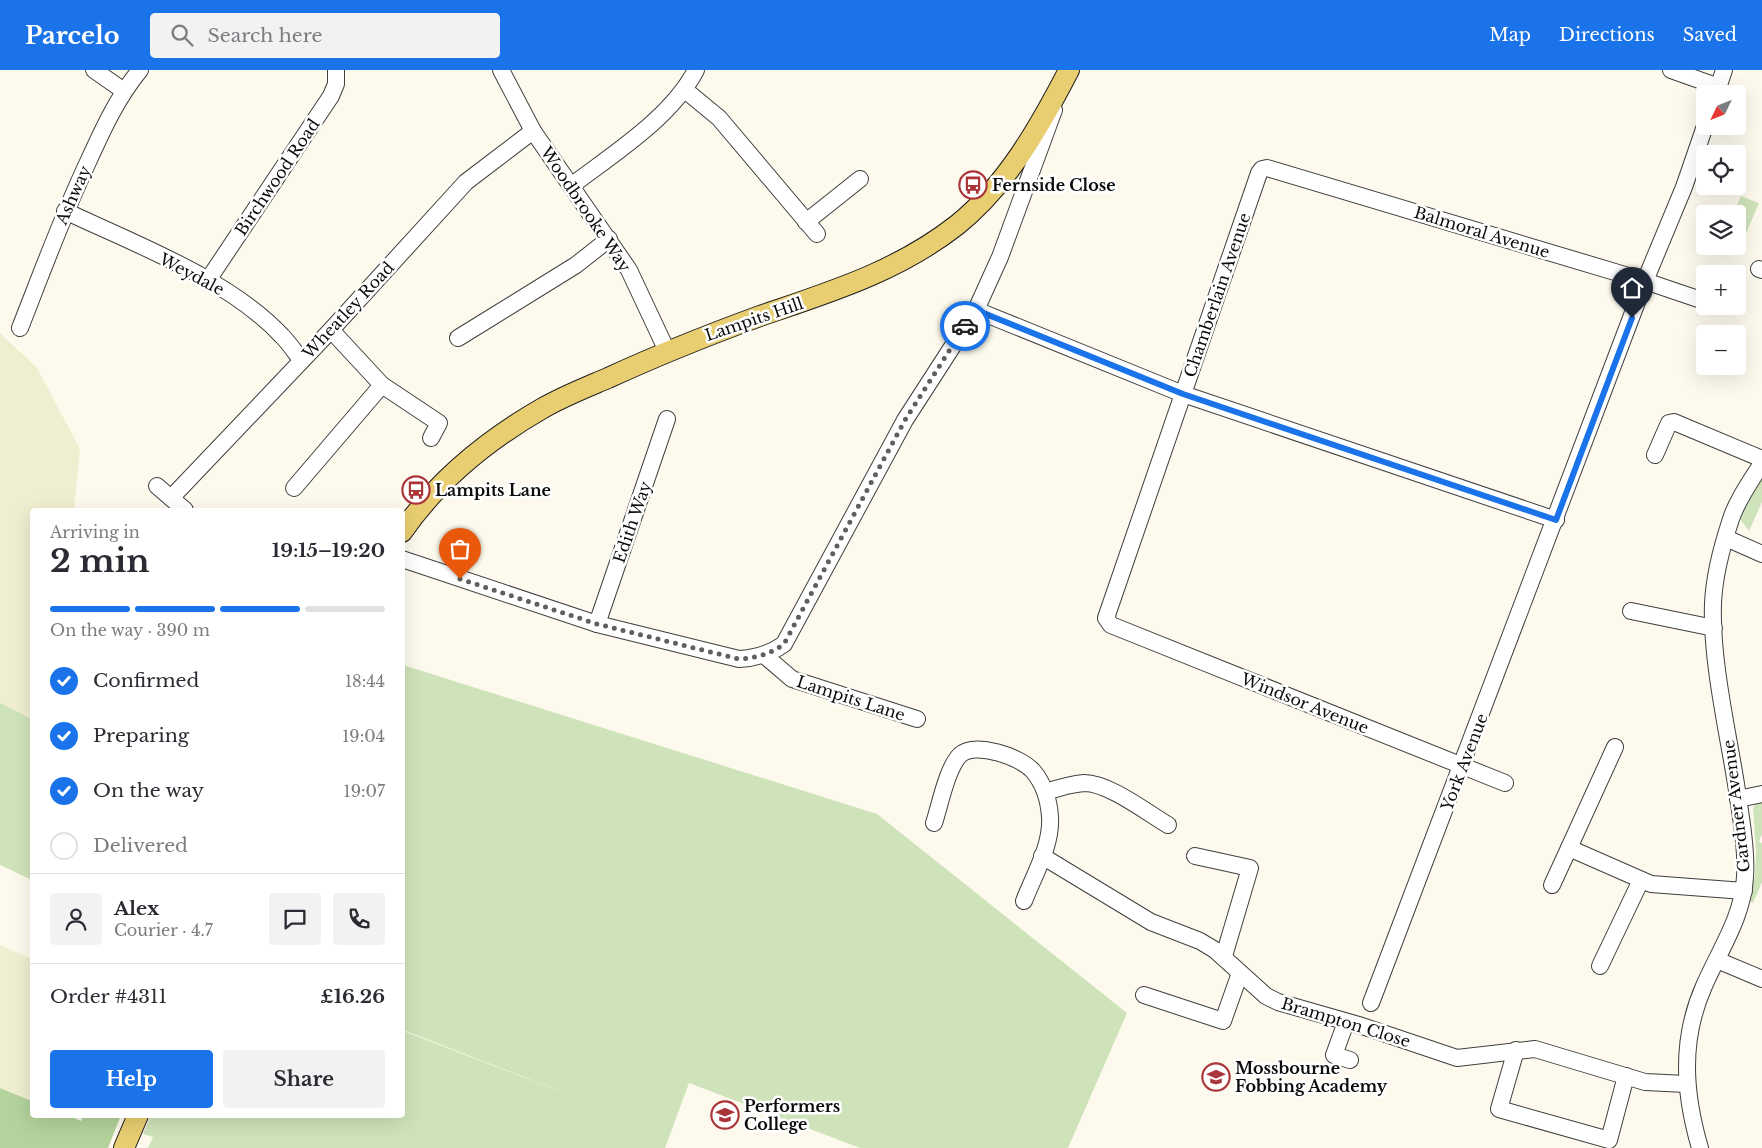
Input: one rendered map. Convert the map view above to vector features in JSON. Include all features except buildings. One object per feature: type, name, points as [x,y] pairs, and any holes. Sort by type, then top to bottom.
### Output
[{"type":"main road","name":"Lampits Hill","points":[[405,528],[440,486],[470,458],[544,407],[666,351],[867,279],[929,244],[957,225],[1002,181],[1029,140],[1069,71]]},
{"type":"main road","points":[[124,1148],[137,1118]]},
{"type":"street","points":[[94,70],[124,90]]},
{"type":"street","name":"Ashway","points":[[20,328],[65,211],[112,110],[124,90],[140,70]]},
{"type":"street","name":"Birchwood Road","points":[[208,280],[331,96],[336,84],[336,70]]},
{"type":"street","name":"Woodbrooke Way","points":[[501,70],[533,131],[629,270],[666,351]]},
{"type":"street","points":[[571,186],[628,143],[685,90],[696,70]]},
{"type":"street","points":[[1671,70],[1706,85]]},
{"type":"street","points":[[1720,85],[1724,70]]},
{"type":"street","points":[[405,560],[597,624],[739,659],[753,659],[784,644],[905,420],[976,310],[1000,257],[1069,71]]},
{"type":"street","points":[[685,90],[719,118],[812,228],[860,179]]},
{"type":"street","name":"Wheatley Road","points":[[171,498],[331,330],[466,182],[533,131]]},
{"type":"street","name":"York Avenue","points":[[1371,1002],[1463,766],[1645,281],[1684,187],[1702,135]]},
{"type":"street","name":"Balmoral Avenue","points":[[1262,169],[1645,281],[1696,298]]},
{"type":"street","name":"Chamberlain Avenue","points":[[1106,622],[1262,169]]},
{"type":"street","name":"Weydale","points":[[65,211],[208,280],[266,321],[282,336],[301,360]]},
{"type":"street","points":[[458,338],[576,265],[609,239]]},
{"type":"street","points":[[976,310],[1183,394],[1556,520]]},
{"type":"street","points":[[331,330],[382,385],[439,423],[431,438]]},
{"type":"street","points":[[294,488],[382,385]]},
{"type":"street","name":"Edith Way","points":[[597,624],[667,419]]},
{"type":"street","points":[[1655,455],[1669,423],[1674,422],[1762,459]]},
{"type":"street","name":"Gardner Avenue","points":[[1700,1148],[1686,1084],[1686,1063],[1691,1024],[1703,986],[1717,960],[1742,901],[1746,875],[1738,799],[1714,628],[1713,603],[1717,571],[1731,517],[1762,463]]},
{"type":"street","points":[[157,486],[183,508]]},
{"type":"street","points":[[1726,538],[1762,554]]},
{"type":"street","points":[[1631,611],[1714,628]]},
{"type":"street","name":"Windsor Avenue","points":[[1106,622],[1505,783]]},
{"type":"street","name":"Lampits Lane","points":[[764,655],[792,679],[917,719]]},
{"type":"street","points":[[1552,885],[1615,747]]},
{"type":"street","points":[[934,823],[953,767],[959,756],[966,751],[976,748],[1024,763],[1034,771],[1046,792],[1050,819],[1047,842],[1024,901]]},
{"type":"street","points":[[1046,792],[1067,785],[1086,783],[1105,788],[1168,825]]},
{"type":"street","points":[[1738,799],[1762,794]]},
{"type":"street","points":[[1569,848],[1641,880],[1663,886],[1744,891]]},
{"type":"street","name":"Brampton Close","points":[[1042,856],[1151,922],[1200,941],[1224,956],[1266,996],[1457,1058],[1535,1049],[1645,1082],[1686,1084]]},
{"type":"street","points":[[1195,856],[1250,868],[1224,956]]},
{"type":"street","points":[[1600,966],[1641,880]]},
{"type":"street","points":[[1717,960],[1762,979]]},
{"type":"street","points":[[1144,995],[1223,1021],[1240,973]]},
{"type":"street","points":[[1346,1022],[1334,1055],[1350,1060]]},
{"type":"street","points":[[1516,1050],[1499,1109],[1609,1140],[1626,1076]]},
{"type":"shaded area","points":[[0,333],[37,368],[80,449],[74,508],[30,508],[30,718],[0,703]]},
{"type":"shaded area","points":[[0,945],[30,958],[30,1100],[0,1088]]},
{"type":"green space","points":[[1741,196],[1759,203],[1746,234],[1746,205],[1737,205]]},
{"type":"green space","points":[[1762,476],[1762,502],[1749,531],[1740,519],[1753,488]]},
{"type":"green space","points":[[405,666],[877,814],[1127,1013],[1068,1148],[860,1148],[689,1083],[665,1148],[148,1148],[153,1137],[143,1134],[150,1118],[405,1118],[405,1032],[586,1101],[405,1031]]},
{"type":"green space","points":[[0,703],[30,718],[30,879],[0,865]]},
{"type":"green space","points":[[1762,796],[1762,834],[1759,842],[1762,843],[1762,882],[1753,903],[1745,899],[1755,877],[1756,852],[1753,808]]},
{"type":"green space","points":[[0,1088],[30,1100],[30,1118],[74,1118],[81,1121],[82,1118],[120,1118],[108,1148],[0,1148]]},
{"type":"way so far","points":[[460,579],[597,624],[739,659],[753,659],[774,651],[784,644],[905,420],[965,326]]},
{"type":"place","name":"Fernside Close","points":[[973,185]]},
{"type":"place","name":"Lampits Lane","points":[[416,490]]},
{"type":"place","name":"Mossbourne Fobbing Academy","points":[[1216,1077]]},
{"type":"place","name":"Performers College","points":[[725,1115]]},
{"type":"route","points":[[965,326],[976,310],[1183,394],[1556,520],[1632,318]]}]
